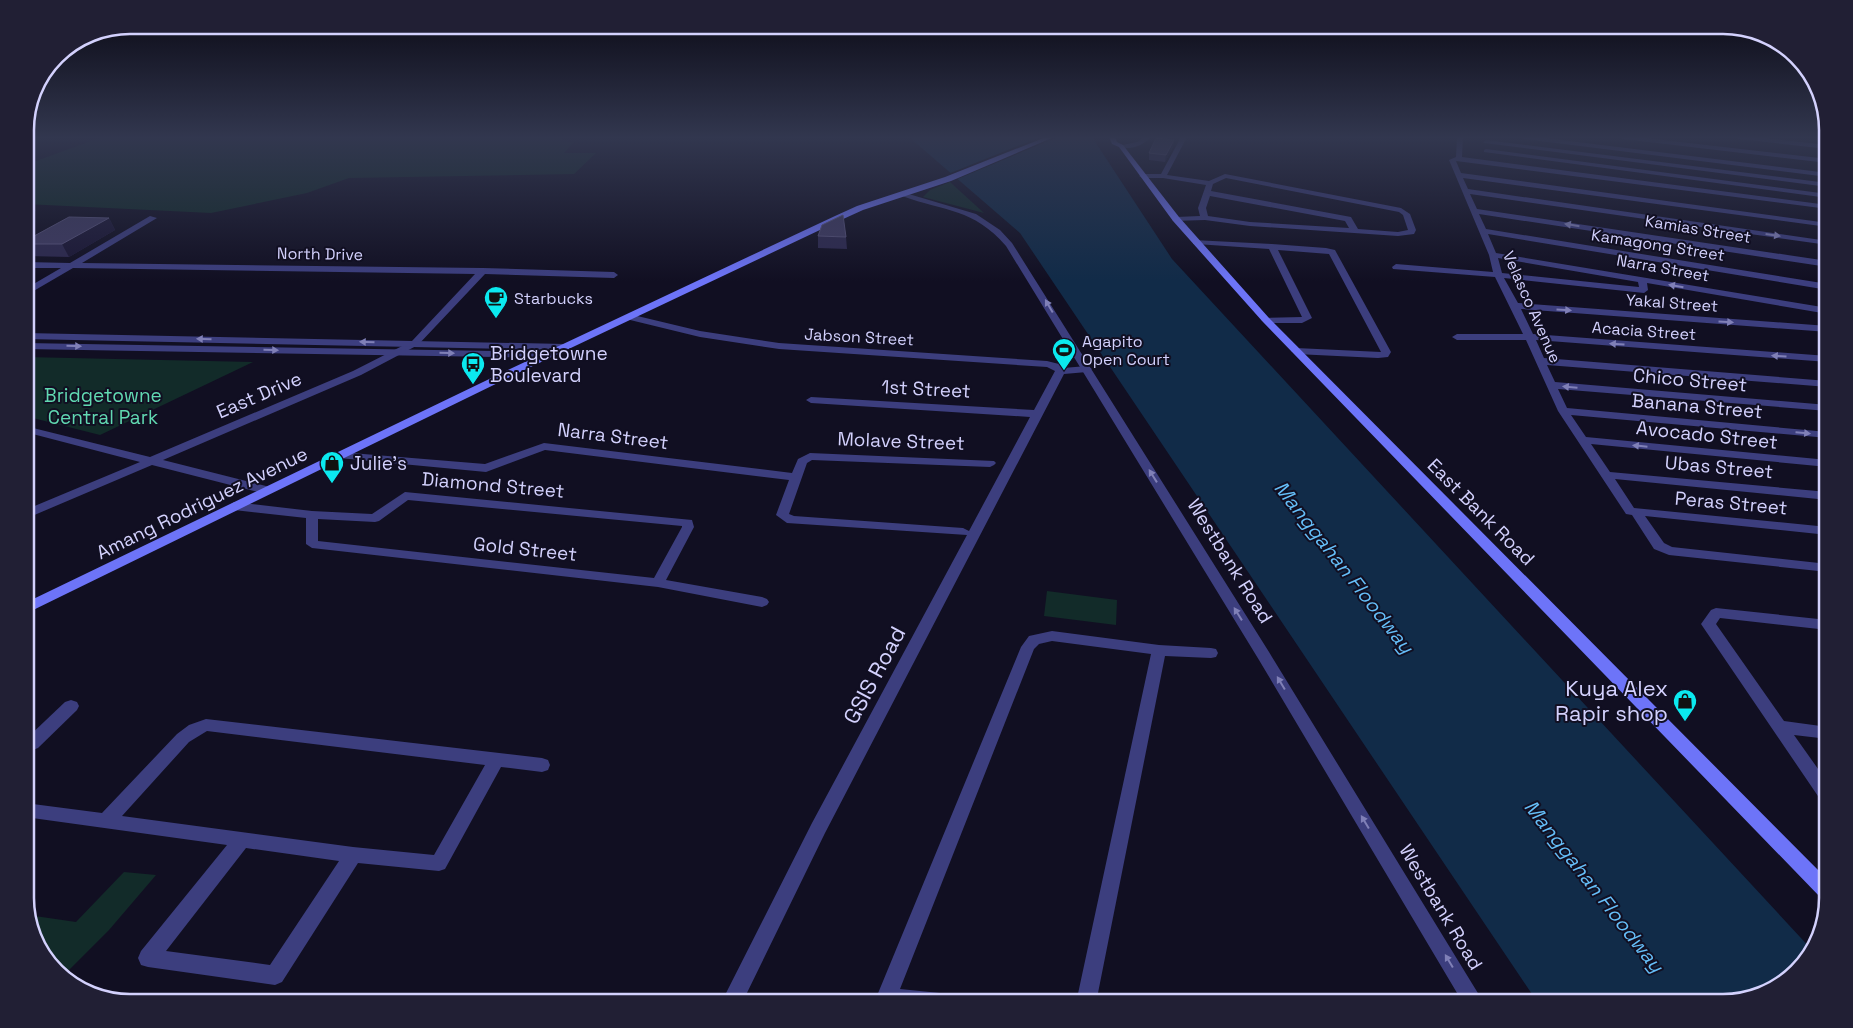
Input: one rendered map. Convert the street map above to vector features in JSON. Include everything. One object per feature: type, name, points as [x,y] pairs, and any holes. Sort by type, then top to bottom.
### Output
[{"type":"main road","name":"Amang Rodriguez Avenue","points":[[34,605],[266,490],[838,218],[875,203],[931,185]]},
{"type":"main road","name":"East Bank Road","points":[[1150,185],[1176,219],[1266,320],[1819,883]]},
{"type":"street","points":[[1205,218],[1202,208],[1209,185]]},
{"type":"street","points":[[1196,242],[1254,234],[1355,231],[1398,234],[1411,232],[1412,230],[1406,214],[1390,207],[1278,185]]},
{"type":"street","name":"Velasco Avenue","points":[[1463,185],[1493,255],[1498,275],[1515,306],[1563,412],[1606,475],[1660,546],[1669,551],[1819,567]]},
{"type":"street","points":[[1533,185],[1819,224]]},
{"type":"street","points":[[1657,185],[1819,206]]},
{"type":"street","points":[[1744,185],[1819,195]]},
{"type":"street","points":[[1465,191],[1819,242]]},
{"type":"street","points":[[1208,193],[1348,219],[1355,231]]},
{"type":"street","name":"Westbank Road","points":[[905,194],[974,214],[998,232],[1009,245],[1264,656],[1469,994]]},
{"type":"street","name":"Kamias Street","points":[[1474,211],[1819,263]]},
{"type":"street","points":[[34,289],[153,218]]},
{"type":"street","points":[[1176,219],[1205,218],[1254,234],[1272,246],[1332,252],[1386,352],[1384,355],[1378,355],[1296,351]]},
{"type":"street","name":"Kamagong Street","points":[[1483,231],[1819,286]]},
{"type":"street","points":[[1266,320],[1302,320],[1307,318],[1272,246]]},
{"type":"street","name":"Narra Street","points":[[1493,255],[1819,310]]},
{"type":"street","name":"North Drive","points":[[34,265],[483,271],[614,275]]},
{"type":"street","points":[[1396,267],[1644,290],[1642,280]]},
{"type":"street","name":"East Drive","points":[[34,511],[357,373],[415,343],[483,271]]},
{"type":"street","name":"Yakal Street","points":[[1515,306],[1819,328]]},
{"type":"street","name":"Jabson Street","points":[[629,317],[700,334],[761,344],[1047,364],[1055,366],[1060,372],[1087,369]]},
{"type":"street","points":[[34,336],[566,347]]},
{"type":"street","name":"Acacia Street","points":[[1457,337],[1528,337],[1819,358]]},
{"type":"street","points":[[34,346],[547,355]]},
{"type":"street","points":[[1539,361],[1819,383]]},
{"type":"street","name":"GSIS Road","points":[[737,994],[818,828],[1060,372]]},
{"type":"street","name":"Chico Street","points":[[1550,385],[1819,407]]},
{"type":"street","name":"1st Street","points":[[811,400],[1038,414]]},
{"type":"street","name":"Banana Street","points":[[1563,412],[1819,434]]},
{"type":"street","points":[[34,431],[266,490]]},
{"type":"street","name":"Avocado Street","points":[[1582,440],[1819,463]]},
{"type":"street","name":"Narra Street","points":[[340,455],[486,468],[544,446],[796,477]]},
{"type":"street","name":"Molave Street","points":[[796,477],[802,461],[810,456],[990,463]]},
{"type":"street","name":"Ubas Street","points":[[1606,475],[1819,495]]},
{"type":"street","points":[[796,477],[782,515],[791,520],[963,532]]},
{"type":"street","name":"Diamond Street","points":[[234,506],[312,515],[375,518],[405,496],[688,523],[688,527],[658,583]]},
{"type":"street","name":"Peras Street","points":[[1633,512],[1819,529]]},
{"type":"street","name":"Gold Street","points":[[312,515],[312,544],[658,583],[762,602]]},
{"type":"street","points":[[1819,624],[1716,613],[1708,624],[1819,784]]},
{"type":"street","points":[[887,994],[1028,647],[1034,640],[1052,636],[1159,650],[1212,653]]},
{"type":"street","points":[[1088,994],[1159,650]]},
{"type":"street","points":[[34,742],[71,706]]},
{"type":"street","points":[[106,821],[183,738],[195,729],[206,725],[542,765]]},
{"type":"street","points":[[1780,727],[1819,732]]},
{"type":"street","points":[[34,811],[353,855],[439,863],[497,759]]},
{"type":"street","points":[[242,840],[148,958],[275,975],[353,855]]},
{"type":"green space","points":[[34,185],[329,185],[307,193],[211,213],[34,204]]},
{"type":"green space","points":[[943,185],[953,185],[984,213],[923,197],[930,190]]},
{"type":"green space","name":"Bridgetowne Central Park","points":[[34,357],[253,362],[100,435],[34,418]]},
{"type":"green space","points":[[1047,591],[1117,600],[1116,625],[1044,616]]},
{"type":"green space","points":[[124,872],[156,875],[109,930],[68,971],[54,957],[47,946],[41,935],[36,916],[76,922]]},
{"type":"water","name":"Manggahan Floodway","points":[[964,185],[1123,185],[1172,259],[1807,944],[1791,966],[1782,974],[1760,987],[1736,993],[1532,994],[1020,233]]},
{"type":"building","points":[[843,215],[846,237],[818,236],[822,225]]},
{"type":"building","points":[[69,217],[109,218],[62,244],[34,244],[34,236]]},
{"type":"place","name":"Starbucks","points":[[496,319]]},
{"type":"place","name":"Agapito Open Court","points":[[1064,371]]},
{"type":"place","name":"Bridgetowne Boulevard","points":[[473,385]]},
{"type":"place","name":"Julie's","points":[[332,484]]},
{"type":"place","name":"Kuya Alex Rapir shop","points":[[1685,722]]}]
